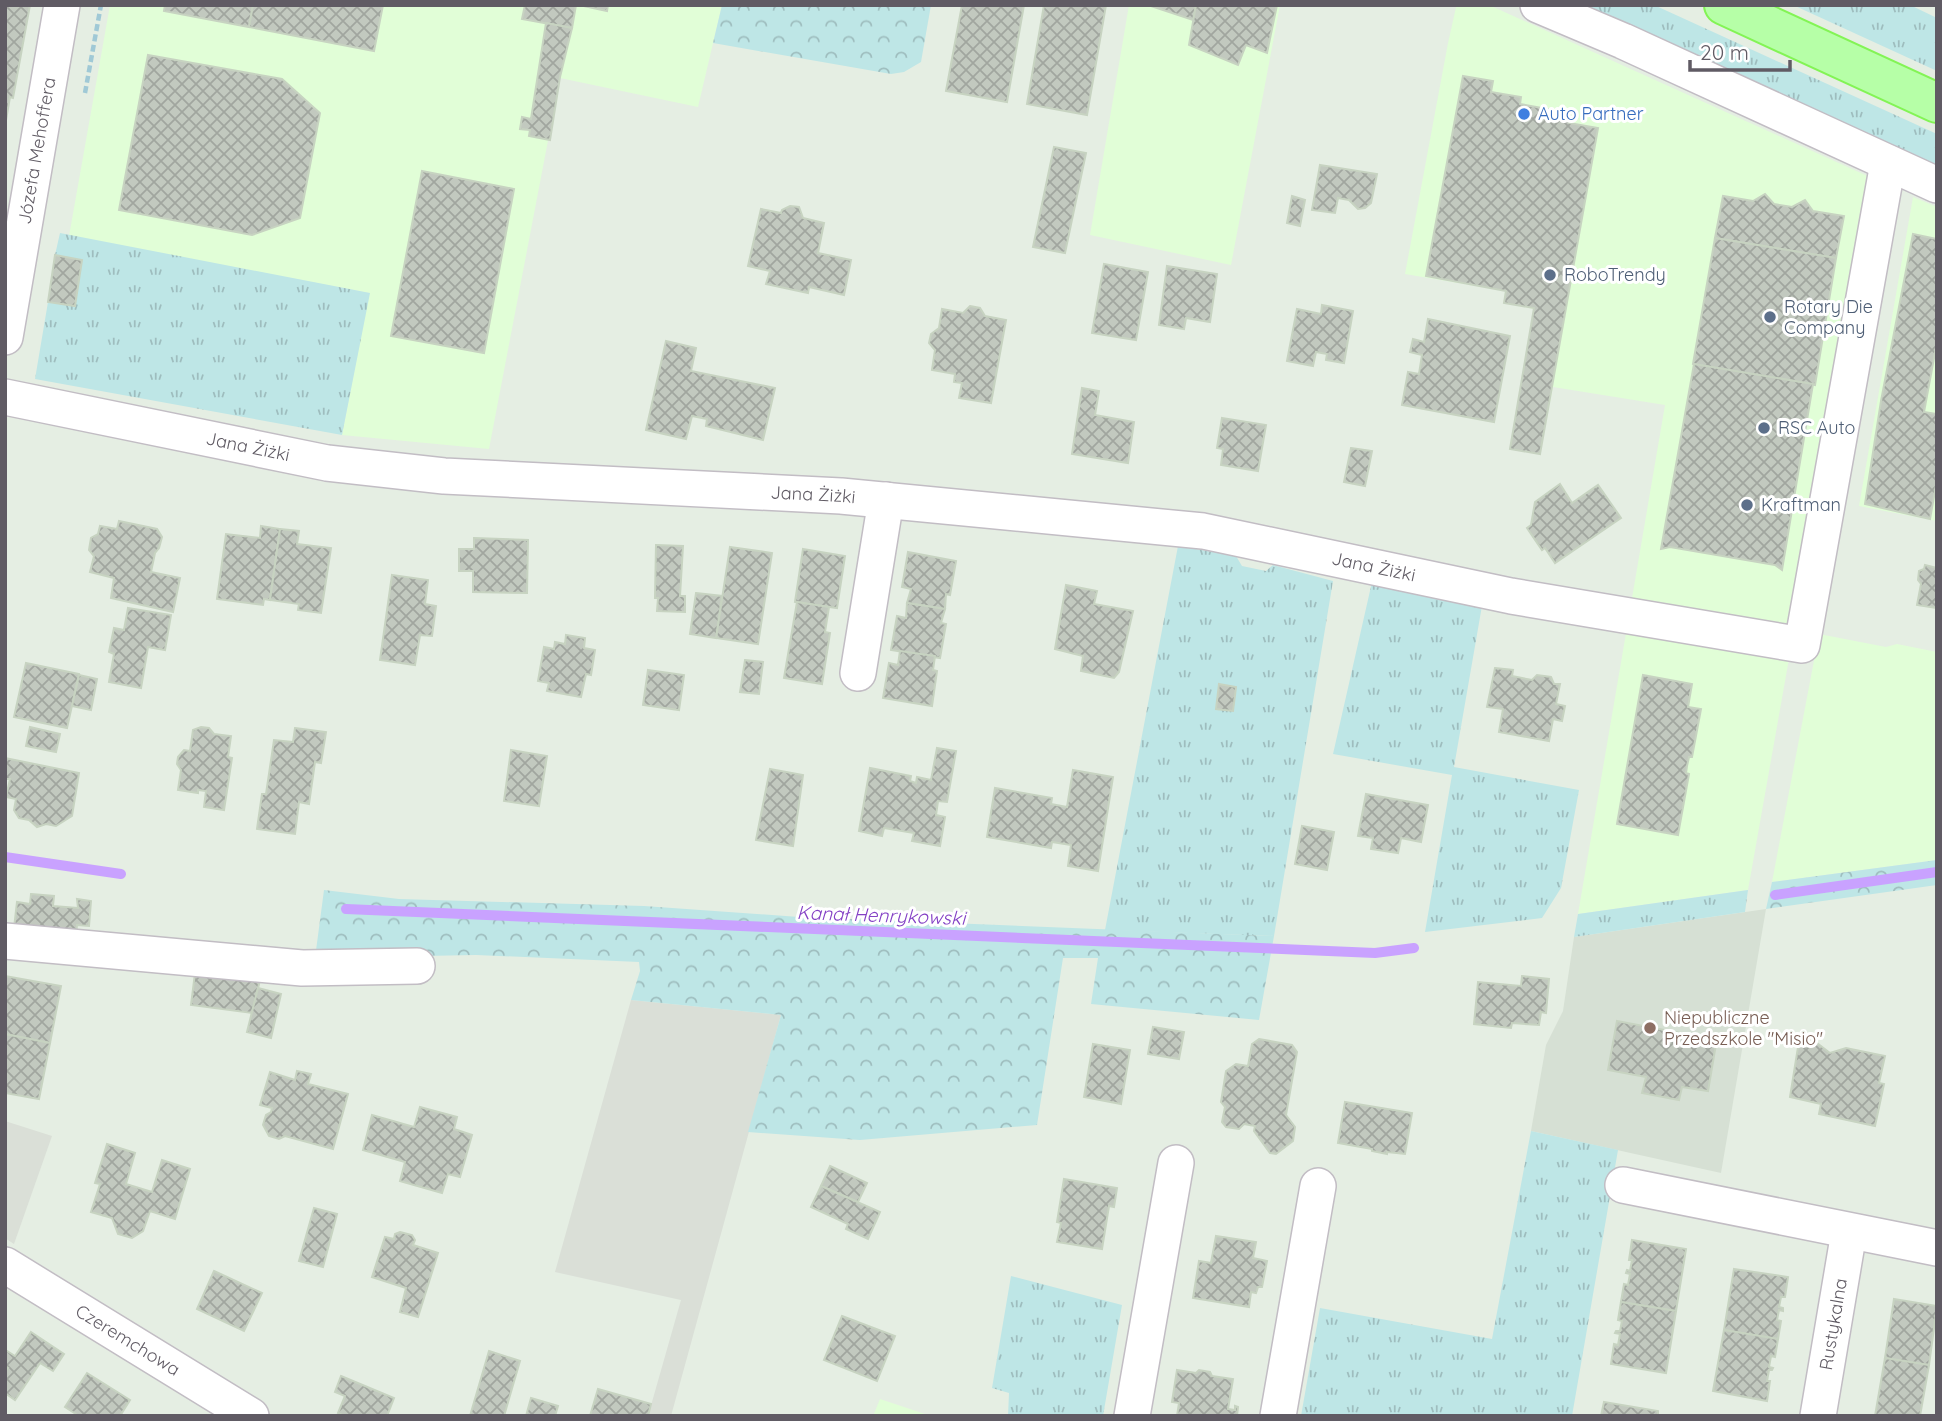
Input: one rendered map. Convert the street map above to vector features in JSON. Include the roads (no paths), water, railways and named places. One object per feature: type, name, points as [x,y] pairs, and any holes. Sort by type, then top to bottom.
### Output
[{"type":"main road","points":[[1724,5],[1937,103]]},
{"type":"street","name":"Józefa Mehoffera","points":[[5,337],[62,5]]},
{"type":"street","points":[[1538,5],[1623,41],[1937,185]]},
{"type":"street","name":"Jana Żiżki","points":[[5,397],[327,463],[444,476],[841,496],[1203,531],[1511,596],[1802,645],[1888,163]]},
{"type":"street","points":[[858,673],[886,500]]},
{"type":"street","points":[[5,941],[302,968],[416,966]]},
{"type":"street","points":[[1132,1416],[1176,1163]]},
{"type":"street","points":[[1622,1185],[1937,1248]]},
{"type":"street","points":[[1278,1416],[1318,1186]]},
{"type":"street","name":"Rustykalna","points":[[1818,1416],[1849,1232]]},
{"type":"street","name":"Czeremchowa","points":[[5,1265],[251,1416]]},
{"type":"waterway","name":"Kanał Henrykowski","points":[[5,857],[121,874]]},
{"type":"waterway","name":"Kanał Henrykowski","points":[[1775,895],[1937,872]]},
{"type":"waterway","name":"Kanał Henrykowski","points":[[346,909],[1375,953],[1414,948]]},
{"type":"place","name":"Auto Partner","points":[[1524,114]]},
{"type":"place","name":"RoboTrendy","points":[[1550,275]]},
{"type":"place","name":"Rotary Die Company","points":[[1770,317]]},
{"type":"place","name":"RSC Auto","points":[[1764,428]]},
{"type":"place","name":"Kraftman","points":[[1747,505]]},
{"type":"place","name":"Niepubliczne Przedszkole \"Misio\"","points":[[1650,1028]]}]
